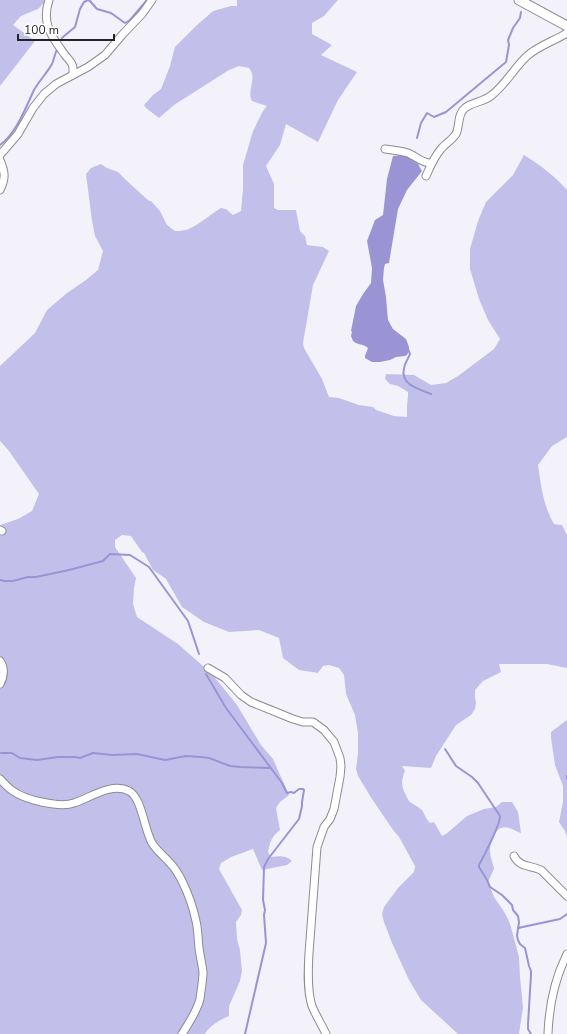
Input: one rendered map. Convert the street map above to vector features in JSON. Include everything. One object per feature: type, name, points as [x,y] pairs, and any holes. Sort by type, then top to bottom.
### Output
[{"type":"street","points":[[49,0],[45,18],[53,39],[71,62],[73,75]]},
{"type":"street","points":[[0,155],[18,134],[33,108],[44,94],[56,84],[88,67],[105,55],[142,14],[152,0]]},
{"type":"street","points":[[519,0],[567,26]]},
{"type":"street","points":[[426,176],[431,163],[440,150],[456,133],[460,116],[465,108],[487,99],[534,50],[567,34]]},
{"type":"street","points":[[385,150],[406,152],[428,164],[431,163]]},
{"type":"street","points":[[0,160],[5,176],[0,190]]},
{"type":"street","points":[[0,661],[2,663],[3,670],[0,684]]},
{"type":"street","points":[[208,668],[225,678],[241,695],[251,702],[293,719],[303,722],[313,722],[329,736],[334,742],[338,751],[340,758],[340,777],[334,809],[324,827],[316,847],[308,970],[312,1006],[326,1034]]},
{"type":"street","points":[[0,779],[14,792],[43,803],[56,805],[73,804],[107,790],[122,789],[133,794],[142,813],[148,834],[153,844],[172,865],[182,880],[196,920],[203,972],[199,1000],[195,1011],[182,1034]]},
{"type":"street","points":[[514,856],[520,864],[541,870],[567,896]]},
{"type":"street","points":[[548,1034],[548,1023],[556,984],[567,954]]},
{"type":"shaded area","points":[[0,0],[44,0],[45,2],[38,9],[21,16],[13,25],[35,41],[0,86]]},
{"type":"shaded area","points":[[237,0],[338,0],[324,16],[312,23],[312,34],[332,45],[321,55],[357,72],[338,100],[318,142],[286,124],[280,145],[266,166],[274,184],[274,208],[278,210],[296,210],[300,231],[305,236],[307,245],[323,247],[329,251],[313,285],[303,343],[304,348],[322,379],[329,397],[339,398],[359,405],[373,407],[376,410],[394,416],[407,417],[408,392],[398,386],[390,384],[385,379],[386,374],[414,375],[431,385],[446,383],[458,376],[494,349],[500,339],[488,320],[479,299],[470,269],[470,249],[478,221],[486,202],[513,175],[524,155],[547,171],[567,190],[567,437],[552,446],[538,465],[547,510],[554,524],[562,525],[567,535],[567,668],[547,664],[499,664],[501,672],[483,681],[475,690],[475,709],[471,715],[456,725],[436,756],[431,768],[402,766],[405,771],[402,786],[409,801],[422,810],[430,823],[434,822],[442,836],[467,816],[484,809],[496,807],[502,802],[512,802],[518,812],[521,833],[504,827],[497,831],[491,842],[490,856],[494,869],[488,882],[494,897],[508,919],[519,957],[523,1007],[519,1034],[458,1034],[421,1000],[409,980],[392,943],[382,914],[384,907],[398,888],[414,872],[415,866],[399,837],[372,799],[358,776],[356,769],[358,733],[355,715],[346,694],[344,675],[339,668],[329,665],[323,666],[318,673],[299,670],[283,658],[279,638],[259,630],[229,632],[204,622],[182,607],[166,579],[153,570],[144,553],[131,536],[122,535],[115,540],[115,547],[136,578],[133,604],[137,617],[178,644],[212,674],[237,705],[261,745],[273,759],[289,795],[280,802],[276,808],[280,830],[271,840],[268,852],[271,857],[280,856],[292,861],[287,865],[262,870],[253,849],[231,857],[221,863],[219,869],[242,910],[241,915],[236,922],[242,971],[240,981],[229,1006],[229,1016],[212,1025],[205,1034],[0,1034],[0,525],[18,519],[32,511],[39,494],[9,451],[0,441],[0,366],[35,333],[47,310],[98,270],[103,251],[95,236],[92,221],[86,174],[91,168],[101,164],[118,172],[149,201],[151,201],[160,211],[167,225],[175,231],[193,227],[221,208],[226,209],[233,215],[241,211],[243,165],[253,131],[267,106],[252,101],[250,93],[252,76],[249,68],[239,66],[229,70],[174,105],[159,118],[144,105],[161,89],[170,66],[175,47],[213,11],[231,6],[237,6]]},
{"type":"shaded area","points":[[404,155],[418,164],[422,171],[407,190],[398,209],[389,263],[385,264],[383,280],[388,320],[393,329],[406,339],[409,351],[405,356],[380,362],[372,362],[365,358],[368,348],[353,341],[351,331],[356,306],[371,283],[372,268],[367,241],[375,220],[383,215],[387,179],[393,156]]},
{"type":"shaded area","points":[[567,720],[567,837],[559,822],[563,802],[563,786],[555,765],[551,732]]},
{"type":"waterway","points":[[60,41],[75,27],[80,9],[84,2],[88,0],[97,9],[111,13],[125,23],[130,20],[147,0]]},
{"type":"waterway","points":[[417,138],[421,123],[427,113],[434,117],[446,112],[506,62],[509,45],[508,40],[513,28],[520,18],[521,12]]},
{"type":"waterway","points":[[0,145],[16,127],[34,90],[52,64],[57,49]]},
{"type":"waterway","points":[[408,349],[410,354],[404,368],[405,379],[412,386],[431,394]]},
{"type":"waterway","points":[[0,580],[13,581],[69,570],[103,561],[110,554],[130,555],[149,567],[188,621],[199,654]]},
{"type":"waterway","points":[[206,674],[226,708],[282,783],[287,793],[294,793],[299,789],[304,790],[299,819],[268,859],[264,867],[263,900],[265,910],[266,943],[245,1034]]},
{"type":"waterway","points":[[445,749],[456,766],[478,783],[500,816],[495,833],[479,867],[490,887],[502,895],[512,905],[513,910],[518,916],[519,922],[517,936],[520,944],[525,948],[531,971],[528,1024],[528,1029],[531,1034]]},
{"type":"waterway","points":[[1,753],[12,753],[20,758],[37,760],[58,757],[80,758],[93,753],[112,755],[137,754],[165,760],[186,756],[209,758],[230,766],[270,768]]},
{"type":"waterway","points":[[518,928],[560,919],[567,914]]}]
